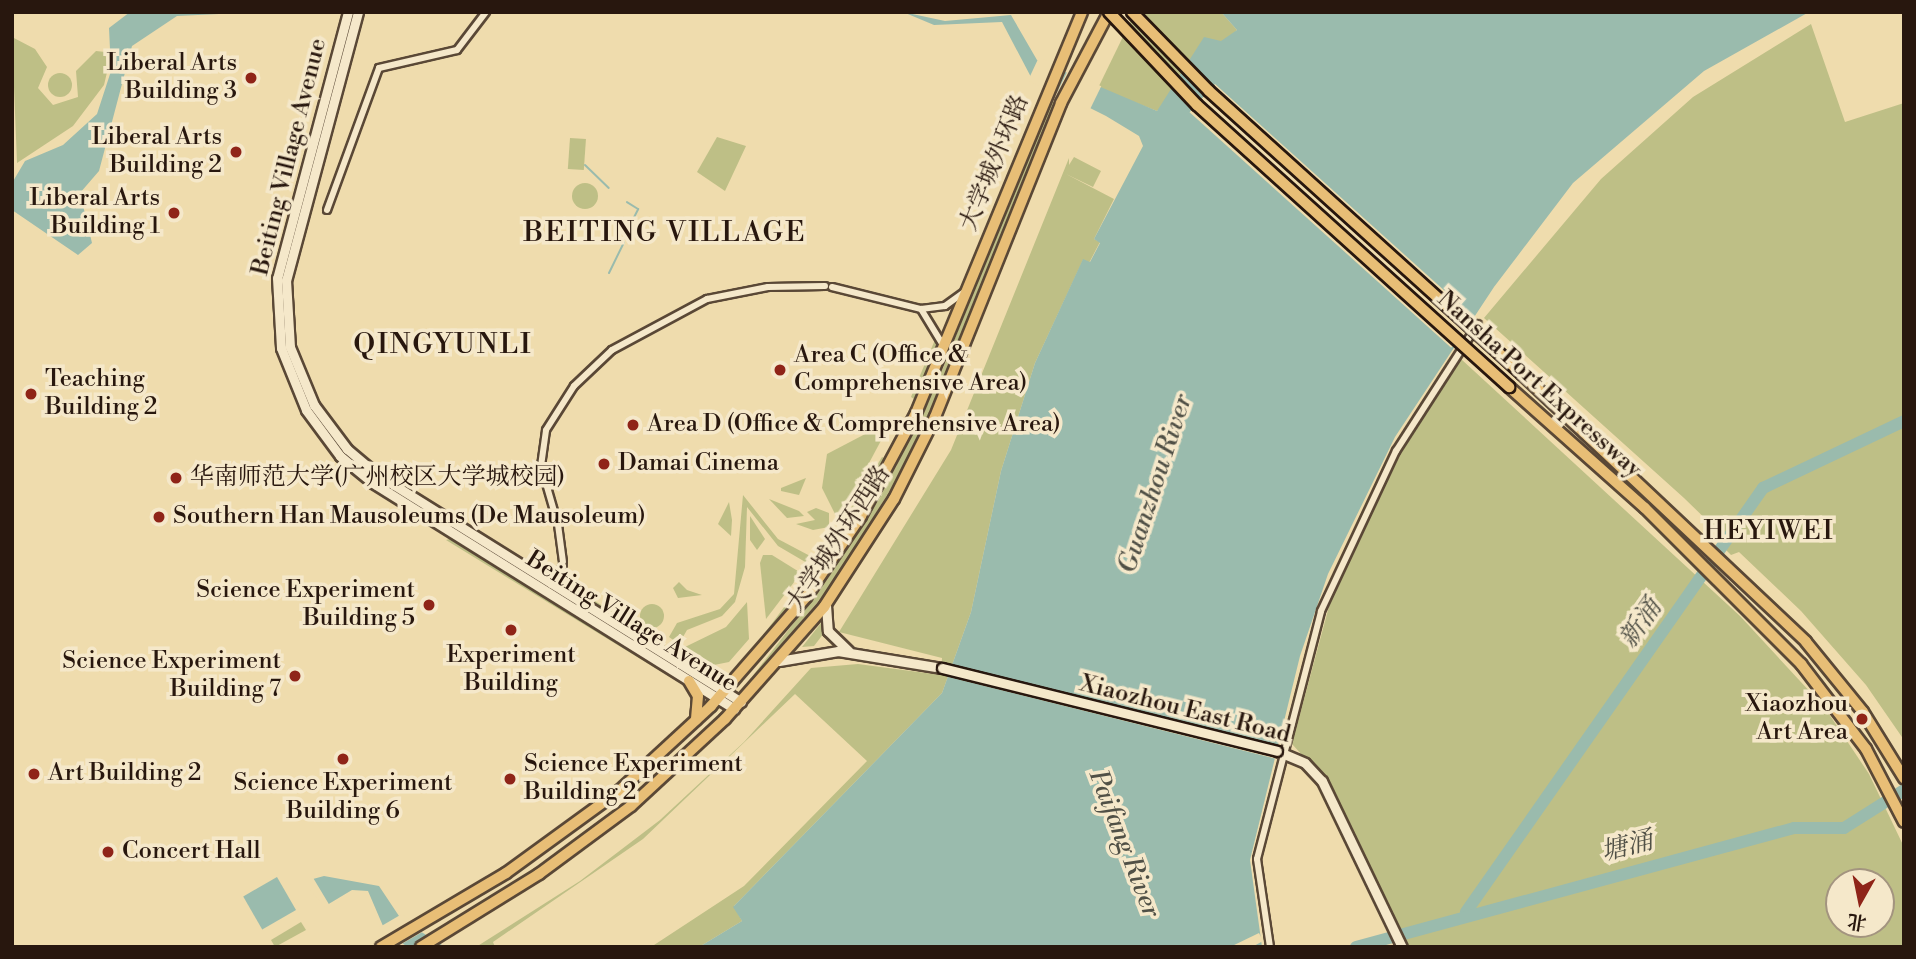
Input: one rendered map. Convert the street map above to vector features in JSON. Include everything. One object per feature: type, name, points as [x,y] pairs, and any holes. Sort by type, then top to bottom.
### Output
[{"type":"highway","name":"Nansha Port Expressway","points":[[1132,12],[1784,620],[1845,687],[1904,778]]},
{"type":"highway","name":"Nansha Port Expressway","points":[[1106,14],[1197,105],[1645,508],[1774,636],[1851,726],[1904,822]]},
{"type":"main road","name":"Beiting Village Avenue","points":[[348,12],[280,254],[277,320],[289,373],[311,419],[349,464],[738,706]]},
{"type":"main road","name":"Beiting Village Avenue","points":[[358,12],[289,256],[286,319],[297,370],[327,426],[369,469],[689,681],[721,696]]},
{"type":"main road","name":"大学城外环路","points":[[968,287],[1044,95],[1082,12]]},
{"type":"main road","name":"大学城外环西路","points":[[421,947],[583,844],[738,706],[779,662],[826,603],[894,499],[935,417],[1061,103],[1106,14]]},
{"type":"main road","name":"大学城外环西路","points":[[380,947],[571,829],[695,722],[721,696],[800,605],[850,533],[896,454],[968,287]]},
{"type":"main road","points":[[826,603],[828,631],[850,652]]},
{"type":"main road","name":"Xiaozhou East Road","points":[[779,662],[850,652],[942,668],[1281,752],[1322,781],[1401,944]]},
{"type":"main road","points":[[689,681],[698,696],[695,722]]},
{"type":"street","points":[[327,210],[374,75],[393,60],[457,50],[486,12]]},
{"type":"street","points":[[549,588],[563,564],[555,514],[541,466],[546,430],[574,386],[612,350],[707,299],[768,287],[829,286],[921,309],[950,303],[968,287]]},
{"type":"street","points":[[921,309],[939,330],[943,350]]},
{"type":"street","points":[[1270,947],[1257,859],[1281,752],[1326,598],[1401,443],[1478,324]]},
{"type":"green space","points":[[1135,12],[1221,12],[1237,30],[1157,111],[1098,88]]},
{"type":"green space","points":[[1811,24],[1845,122],[1904,103],[1904,740],[1866,685],[1801,611],[1739,552],[1731,555],[1715,539],[1718,531],[1684,498],[1484,318],[1601,179],[1693,97]]},
{"type":"green space","points":[[12,37],[35,49],[47,67],[38,88],[53,105],[78,97],[76,71],[96,51],[105,52],[108,68],[104,85],[73,126],[17,163]]},
{"type":"green space","points":[[60,73],[69,76],[72,85],[69,94],[60,97],[51,94],[48,85],[51,76]]},
{"type":"green space","points":[[1050,100],[1056,103],[953,361],[902,471],[828,590],[741,691],[827,580],[896,467],[944,366]]},
{"type":"green space","points":[[717,137],[746,146],[725,191],[697,172]]},
{"type":"green space","points":[[570,138],[586,139],[584,170],[568,169]]},
{"type":"green space","points":[[1074,157],[1101,171],[1093,187],[1066,174],[1114,199],[1094,239],[1100,242],[1089,263],[1083,260],[1035,363],[1001,471],[971,612],[942,693],[734,906],[742,921],[699,947],[651,947],[744,886],[867,761],[795,694],[643,839],[493,942],[495,947],[476,947],[580,881],[660,820],[744,742],[811,668],[858,664],[941,675],[942,658],[839,632],[951,450],[1069,158],[1069,165]]},
{"type":"green space","points":[[585,183],[594,187],[598,196],[594,205],[585,209],[576,205],[572,196],[576,187]]},
{"type":"green space","points":[[937,335],[937,351],[914,399],[911,397]]},
{"type":"green space","points":[[1461,359],[1740,616],[1825,708],[1869,774],[1904,847],[1904,947],[1409,947],[1333,789],[1292,744],[1331,599],[1394,464]]},
{"type":"green space","points":[[892,420],[837,518],[822,488],[827,454]]},
{"type":"green space","points":[[882,457],[884,458],[844,532],[824,552]]},
{"type":"green space","points":[[806,478],[799,495],[781,491],[781,488]]},
{"type":"green space","points":[[743,495],[778,539],[812,557],[807,563],[778,546],[747,507],[745,567],[735,602],[722,616],[687,630],[679,644],[669,637],[677,623],[720,609],[734,594]]},
{"type":"green space","points":[[769,499],[799,511],[804,516],[787,518]]},
{"type":"green space","points":[[729,502],[732,520],[731,536],[718,524]]},
{"type":"green space","points":[[816,508],[829,513],[829,527],[813,530],[796,524],[815,520],[807,512]]},
{"type":"green space","points":[[750,516],[765,539],[757,550],[750,540]]},
{"type":"green space","points":[[453,538],[624,645],[683,685],[446,540]]},
{"type":"green space","points":[[763,555],[772,555],[801,573],[766,619],[760,563]]},
{"type":"green space","points":[[817,563],[820,568],[798,598],[741,665]]},
{"type":"green space","points":[[679,582],[687,590],[702,595],[678,598],[673,588]]},
{"type":"green space","points":[[567,583],[623,619],[572,593]]},
{"type":"green space","points":[[747,602],[749,639],[729,662],[714,665],[685,647],[726,627]]},
{"type":"green space","points":[[652,604],[660,608],[664,616],[660,624],[652,628],[644,624],[640,616],[644,608]]},
{"type":"green space","points":[[821,623],[824,633],[814,646],[802,647]]},
{"type":"green space","points":[[633,627],[708,672],[706,676],[634,630]]},
{"type":"green space","points":[[301,922],[306,930],[275,947],[271,940]]},
{"type":"water","points":[[130,12],[261,12],[177,16],[132,46],[99,171],[80,193],[92,243],[78,255],[12,210],[12,183],[25,161],[63,145],[97,114],[111,71],[109,28]]},
{"type":"water","points":[[903,12],[945,21],[1011,15],[1037,60],[1157,111],[1204,37],[1221,41],[1237,30],[1221,12],[1809,12],[1704,71],[1573,183],[1494,287],[1395,437],[1328,574],[1300,656],[1250,860],[1262,947],[699,947],[742,921],[733,907],[942,693],[971,612],[1001,471],[1035,363],[1083,259],[1090,262],[1100,243],[1094,239],[1143,146],[1139,136],[1106,116],[1032,79],[1002,22],[934,25]]},
{"type":"water","points":[[324,876],[379,886],[401,919],[445,947],[408,947],[386,933],[368,891],[352,890],[327,905],[313,879]]},
{"type":"water","points":[[277,877],[296,910],[262,929],[243,896]]},
{"type":"pier","points":[[1039,57],[1063,68],[1052,92],[1028,81]]},
{"type":"pier","points":[[1068,70],[1101,86],[1089,110],[1056,94]]},
{"type":"pier","points":[[1215,84],[1477,320],[1451,348],[1190,112]]},
{"type":"pier","points":[[950,664],[1279,746],[1276,759],[947,677]]},
{"type":"pier","points":[[312,876],[330,906],[326,908],[309,889]]},
{"type":"pier","points":[[402,914],[424,931],[400,945],[378,928]]},
{"type":"pier","points":[[1259,933],[1263,941],[1252,947],[1230,947]]},
{"type":"waterway","points":[[585,165],[609,188]]},
{"type":"waterway","points":[[626,233],[638,209],[627,202]]},
{"type":"waterway","points":[[609,273],[624,242]]},
{"type":"waterway","name":"新涌","points":[[1466,912],[1763,488],[1904,421]]},
{"type":"waterway","name":"塘涌","points":[[1356,947],[1794,828],[1844,828],[1904,790]]},
{"type":"place","name":"Liberal Arts Building 3","points":[[251,78]]},
{"type":"place","name":"Liberal Arts Building 2","points":[[236,152]]},
{"type":"place","name":"Liberal Arts Building 1","points":[[174,213]]},
{"type":"place","name":"Area C (Office & Comprehensive Area)","points":[[780,370]]},
{"type":"place","name":"Teaching Building 2","points":[[31,394]]},
{"type":"place","name":"Area D (Office & Comprehensive Area)","points":[[633,425]]},
{"type":"place","name":"Damai Cinema","points":[[604,464]]},
{"type":"place","name":"华南师范大学(广州校区大学城校园)","points":[[176,478]]},
{"type":"place","name":"Southern Han Mausoleums (De Mausoleum)","points":[[159,517]]},
{"type":"place","name":"Science Experiment Building 5","points":[[429,605]]},
{"type":"place","name":"Experiment Building","points":[[511,630]]},
{"type":"place","name":"Science Experiment Building 7","points":[[295,676]]},
{"type":"place","name":"Xiaozhou Art Area","points":[[1862,719]]},
{"type":"place","name":"Science Experiment Building 6","points":[[343,759]]},
{"type":"place","name":"Art Building 2","points":[[34,774]]},
{"type":"place","name":"Science Experiment Building 2","points":[[510,779]]},
{"type":"place","name":"Concert Hall","points":[[108,852]]},
{"type":"district","name":"BEITING VILLAGE","points":[[665,233]]},
{"type":"district","name":"QINGYUNLI","points":[[443,345]]},
{"type":"district","name":"HEYIWEI","points":[[1769,532]]},
{"type":"water label","name":"Guanzhou River","points":[[1156,484]]},
{"type":"water label","name":"Paifang River","points":[[1124,844]]}]
